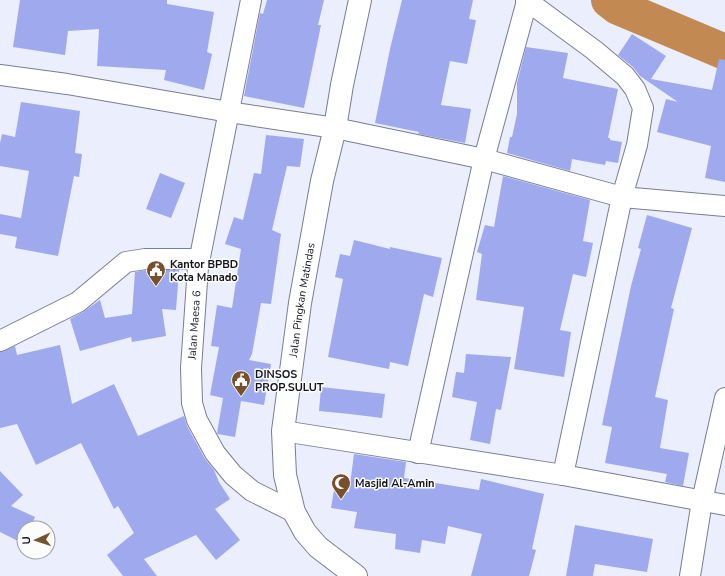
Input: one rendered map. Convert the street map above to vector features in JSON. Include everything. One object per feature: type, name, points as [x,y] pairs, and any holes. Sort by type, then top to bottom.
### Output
[{"type":"street","name":"Jalan Maesa 6","points":[[251,0],[200,259],[191,368],[192,403],[197,420],[216,454],[233,475],[252,491],[294,512]]},
{"type":"street","name":"Jalan Pingkan Matindas","points":[[356,576],[318,547],[305,532],[294,512],[284,475],[283,431],[300,303],[322,180],[335,128],[342,85],[360,0]]},
{"type":"street","points":[[418,453],[484,159],[526,0],[594,50],[625,76],[635,89],[643,108],[637,145],[622,197],[562,476]]},
{"type":"street","points":[[0,75],[67,84],[228,112],[335,128],[484,159],[622,197],[725,206]]},
{"type":"street","points":[[0,341],[78,302],[126,262],[145,259],[200,259]]},
{"type":"street","points":[[690,576],[702,501],[725,398]]},
{"type":"street","points":[[283,431],[562,476],[725,505]]},
{"type":"building","points":[[20,0],[167,0],[167,4],[214,12],[207,52],[212,54],[204,90],[164,80],[166,70],[97,66],[99,29],[68,31],[65,55],[13,47]]},
{"type":"building","points":[[267,0],[324,0],[318,25],[321,25],[304,108],[244,96],[260,13],[263,14]]},
{"type":"building","points":[[402,0],[473,0],[469,19],[476,20],[467,64],[450,61],[441,105],[471,109],[465,143],[418,134],[419,132],[375,123],[390,49]]},
{"type":"building","points":[[632,34],[666,56],[651,79],[712,90],[719,59],[725,60],[725,182],[705,178],[711,146],[657,132],[666,99],[678,102],[640,76],[633,67],[618,55]]},
{"type":"building","points":[[526,47],[568,53],[563,78],[618,89],[608,138],[610,138],[610,140],[622,142],[618,163],[606,161],[605,165],[572,159],[570,171],[507,153],[517,114],[517,83]]},
{"type":"building","points":[[21,102],[80,111],[75,153],[82,154],[79,177],[74,176],[58,256],[15,248],[17,237],[0,234],[0,214],[21,218],[29,171],[0,166],[0,143],[2,134],[15,137]]},
{"type":"building","points":[[266,135],[304,139],[300,167],[287,166],[272,230],[281,234],[271,304],[261,303],[252,354],[249,360],[271,364],[264,405],[241,401],[235,437],[217,433],[223,398],[210,395],[219,347],[211,346],[217,305],[232,308],[241,249],[225,244],[234,217],[243,220],[254,173],[261,174]]},
{"type":"building","points":[[160,173],[185,183],[171,218],[146,209]]},
{"type":"building","points":[[503,176],[590,200],[583,241],[593,243],[586,277],[573,274],[560,330],[571,332],[564,377],[514,369],[524,307],[476,300],[482,254],[477,252],[485,225],[494,227]]},
{"type":"building","points":[[647,215],[692,228],[671,308],[674,309],[655,397],[668,400],[660,448],[689,453],[683,486],[665,482],[667,474],[605,463],[612,427],[602,425],[631,286],[641,249],[638,248]]},
{"type":"building","points":[[354,240],[390,249],[390,247],[442,258],[433,297],[424,294],[408,366],[390,362],[389,369],[328,357],[343,279],[335,277],[340,254],[350,256]]},
{"type":"building","points":[[146,270],[179,270],[176,310],[162,309],[166,336],[132,342],[131,337],[80,351],[70,319],[100,300],[105,318],[132,314],[135,272]]},
{"type":"building","points":[[60,345],[72,404],[114,384],[138,436],[184,416],[187,426],[205,459],[214,470],[219,482],[230,499],[215,509],[240,540],[216,560],[196,535],[144,559],[157,576],[123,576],[107,555],[134,533],[118,506],[114,509],[81,443],[36,465],[17,424],[0,428],[0,352],[15,346],[17,355]]},
{"type":"building","points":[[466,354],[511,357],[501,410],[496,409],[490,444],[470,440],[477,402],[452,397],[456,372],[464,373]]},
{"type":"building","points":[[321,387],[385,394],[382,418],[319,411]]},
{"type":"building","points":[[354,454],[406,462],[404,478],[479,490],[481,479],[544,494],[532,549],[536,550],[529,576],[471,576],[482,534],[448,526],[445,544],[422,540],[420,553],[395,549],[396,534],[354,528],[357,512],[331,508],[334,490],[349,492]]},
{"type":"building","points":[[0,471],[23,495],[11,506],[35,517],[34,520],[16,520],[16,540],[0,532]]},
{"type":"building","points":[[575,525],[653,539],[647,572],[595,564],[593,576],[566,576]]},
{"type":"waterway","points":[[609,0],[618,7],[725,52]]},
{"type":"place","name":"Kantor BPBD Kota Manado","points":[[156,287]]},
{"type":"place","name":"DINSOS PROP.SULUT","points":[[241,397]]},
{"type":"place","name":"Masjid Al-Amin","points":[[341,500]]}]
